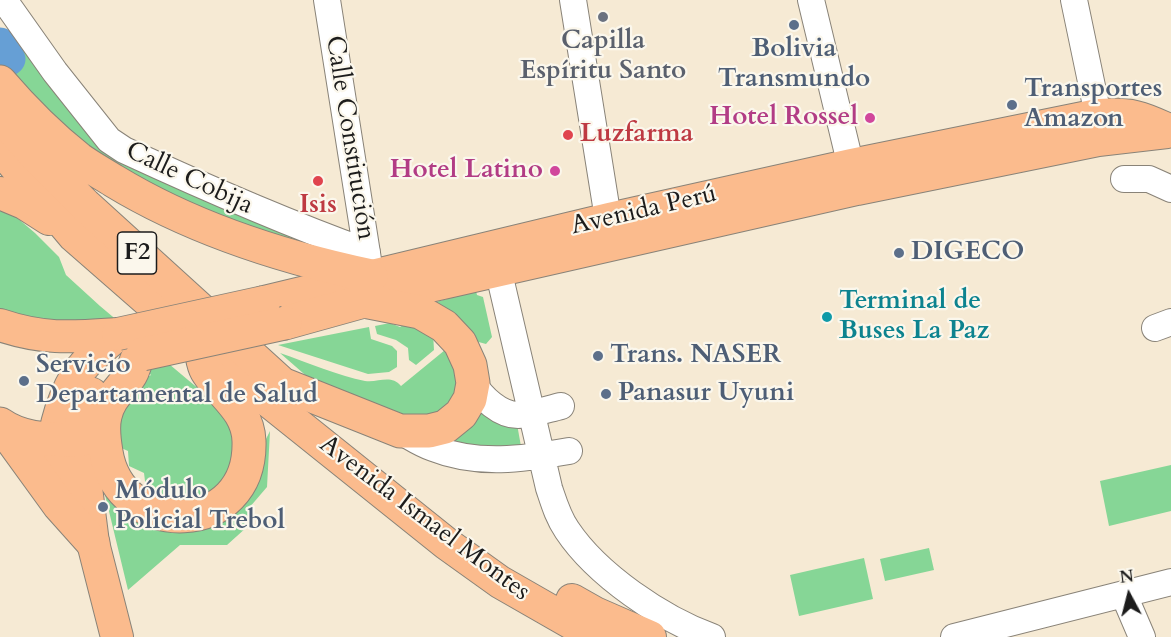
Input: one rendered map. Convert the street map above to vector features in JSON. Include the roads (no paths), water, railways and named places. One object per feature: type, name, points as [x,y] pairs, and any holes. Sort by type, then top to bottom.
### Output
[{"type":"highway","points":[[0,82],[47,132],[81,160],[148,201],[231,238],[309,263],[367,276]]},
{"type":"highway","name":"F2","points":[[0,115],[38,158],[85,205],[282,384],[400,431],[429,431],[445,427],[461,414],[470,399],[472,383],[466,352],[444,326],[367,276]]},
{"type":"highway","name":"Avenida Perú","points":[[66,439],[104,374],[133,348],[275,312],[367,276]]},
{"type":"highway","points":[[133,348],[131,374],[114,394],[105,415],[103,436],[107,460],[117,483],[135,502],[152,511],[184,516],[203,513],[220,505],[235,492],[246,470],[249,438],[244,418],[236,404],[207,372],[201,347]]},
{"type":"highway","points":[[0,425],[15,434],[31,438],[66,439]]},
{"type":"highway","points":[[0,425],[59,505],[93,543]]},
{"type":"main road","name":"Avenida Perú","points":[[367,276],[495,258],[854,177],[1098,127],[1122,113],[1143,118],[1171,131]]},
{"type":"main road","name":"F2","points":[[0,148],[74,236],[201,347]]},
{"type":"main road","points":[[0,193],[24,203],[74,236]]},
{"type":"main road","points":[[0,325],[26,334],[133,348]]},
{"type":"main road","name":"Avenida Ismael Montes","points":[[201,347],[447,544],[500,582],[596,637]]},
{"type":"main road","name":"Avenida Ismael Montes","points":[[282,384],[453,523],[513,566],[595,613],[650,637]]},
{"type":"main road","points":[[66,439],[54,466],[59,485],[93,543],[122,631]]},
{"type":"street","name":"Calle Cobija","points":[[4,0],[55,72],[109,140],[124,150],[226,198],[298,227],[367,276]]},
{"type":"street","name":"Calle Constitución","points":[[327,0],[367,276]]},
{"type":"street","points":[[573,0],[610,231]]},
{"type":"street","points":[[811,0],[854,177]]},
{"type":"street","points":[[1074,0],[1098,127]]},
{"type":"street","points":[[1124,179],[1149,179],[1171,189]]},
{"type":"street","points":[[495,258],[556,511],[566,528],[596,564],[656,609],[712,637]]},
{"type":"street","points":[[472,383],[486,399],[518,415],[561,406]]},
{"type":"street","points":[[400,431],[432,448],[476,459],[500,460],[569,451]]},
{"type":"street","points":[[954,637],[1171,582]]},
{"type":"street","points":[[1124,595],[1142,637]]},
{"type":"waterway","points":[[0,44],[9,59]]},
{"type":"place","name":"Capilla Espíritu Santo","points":[[603,17]]},
{"type":"place","name":"Bolivia Transmundo","points":[[794,25]]},
{"type":"place","name":"Transportes Amazon","points":[[1012,105]]},
{"type":"place","name":"Hotel Rossel","points":[[870,118]]},
{"type":"place","name":"Luzfarma","points":[[568,135]]},
{"type":"place","name":"Hotel Latino","points":[[555,171]]},
{"type":"place","name":"Isis","points":[[318,181]]},
{"type":"place","name":"DIGECO","points":[[899,253]]},
{"type":"place","name":"Terminal de Buses La Paz","points":[[827,317]]},
{"type":"place","name":"Trans. NASER","points":[[598,356]]},
{"type":"place","name":"Servicio Departamental de Salud","points":[[24,381]]},
{"type":"place","name":"Panasur Uyuni","points":[[606,394]]},
{"type":"place","name":"Módulo Policial Trebol","points":[[103,507]]}]
